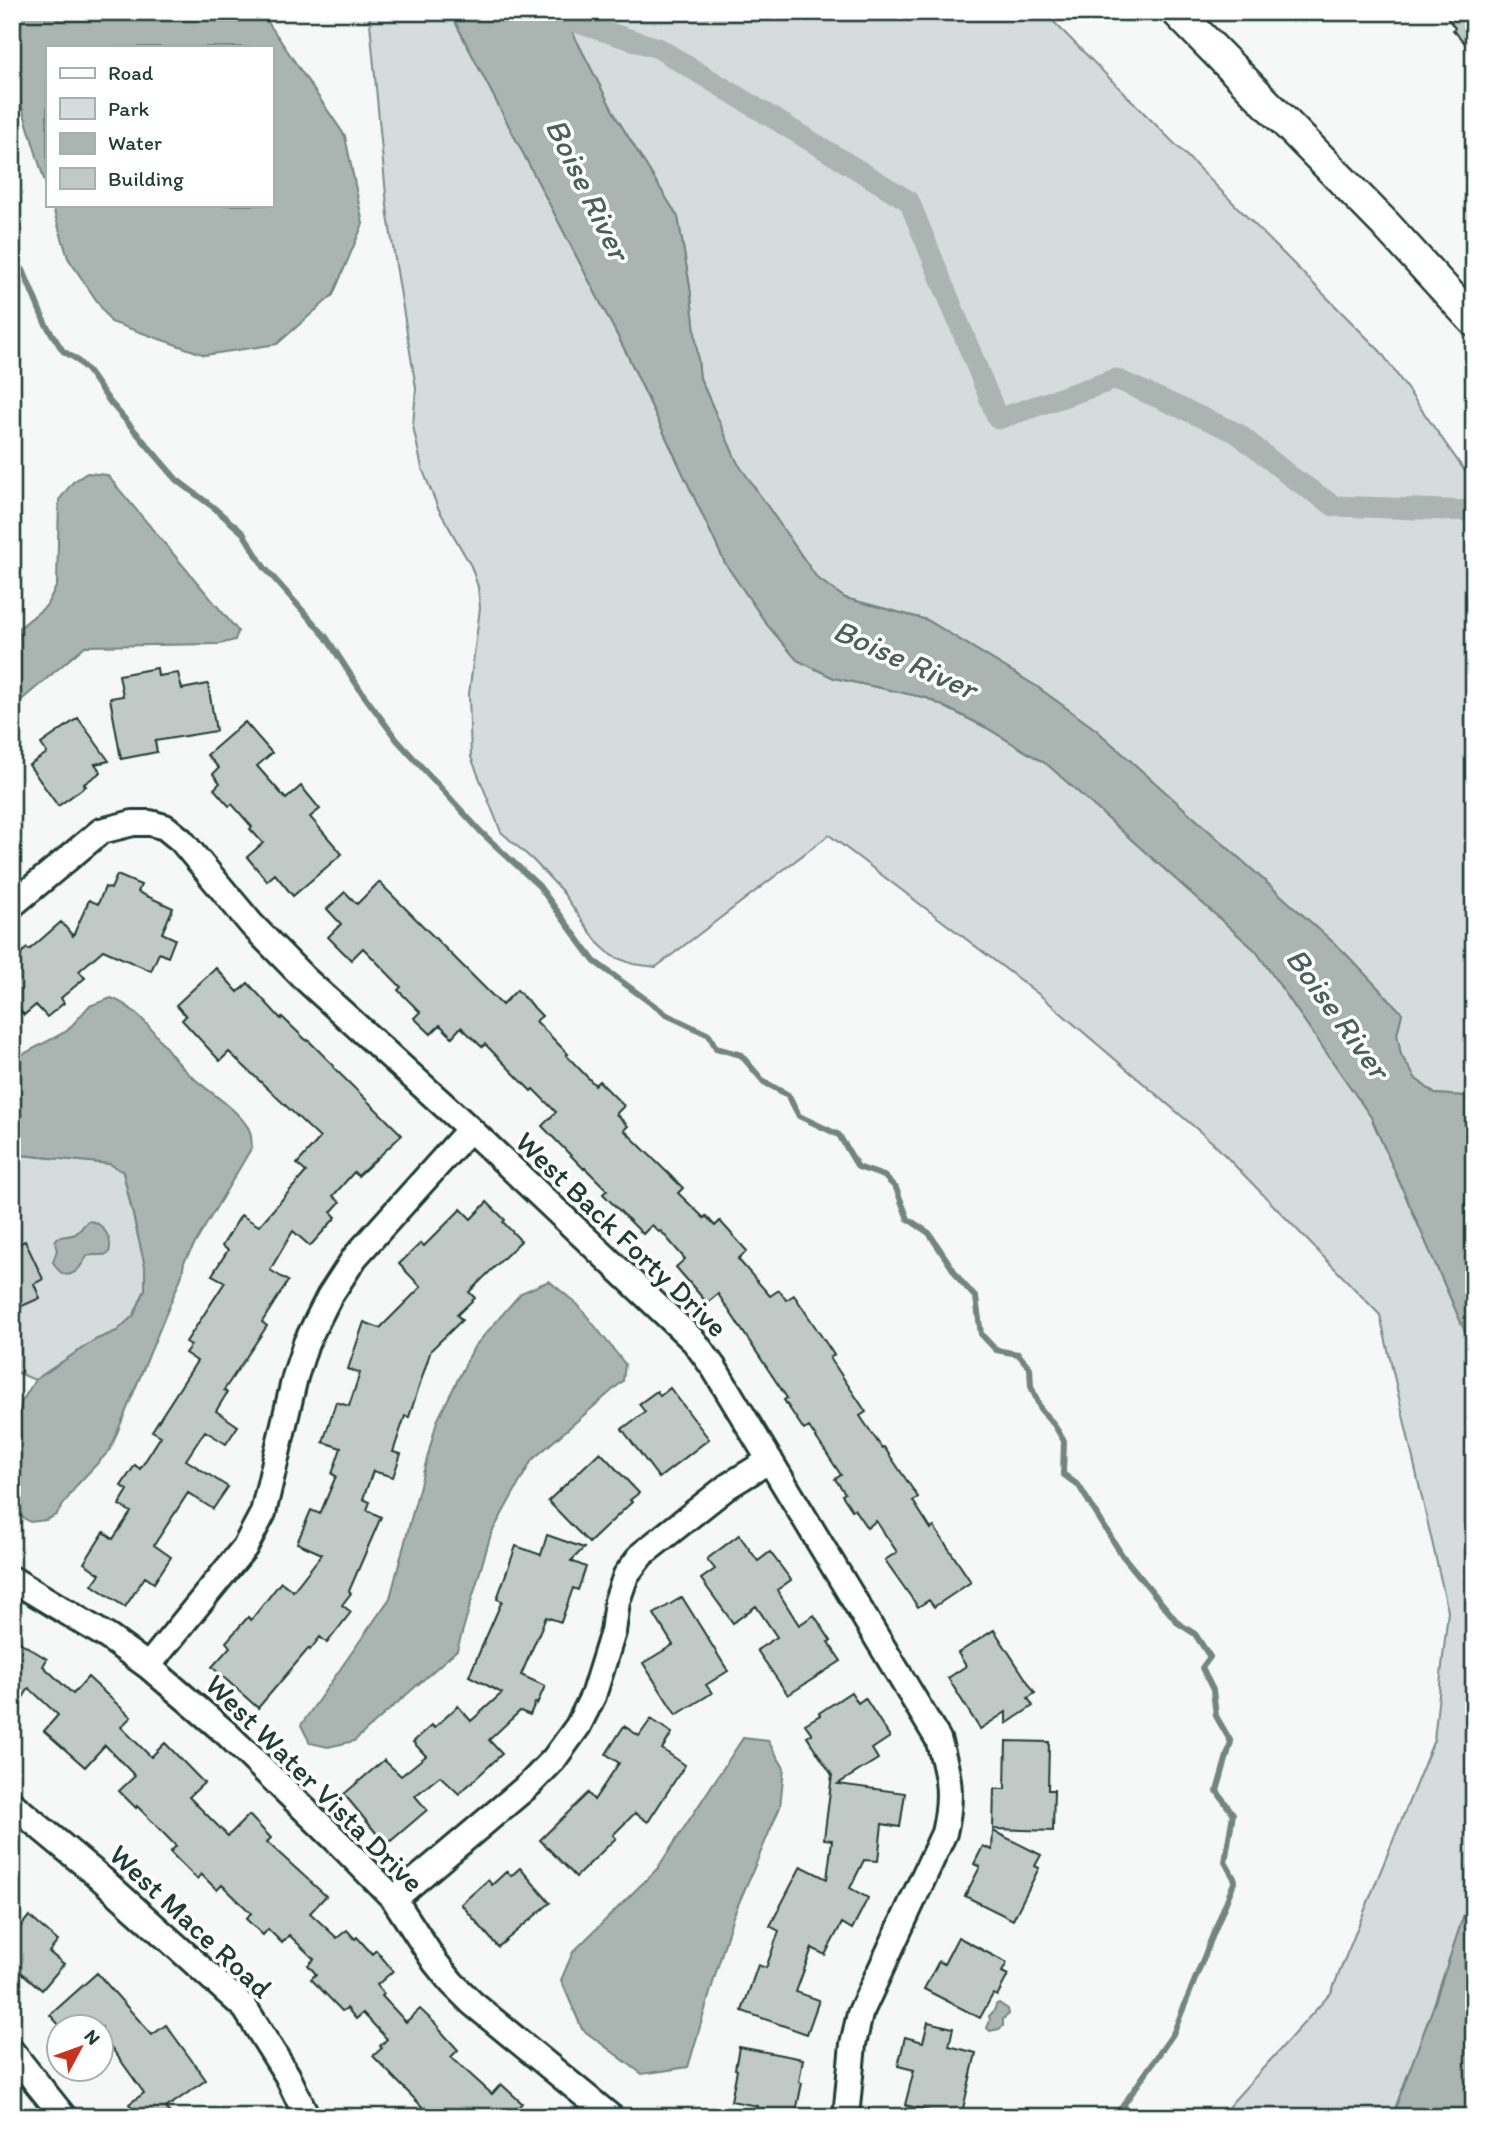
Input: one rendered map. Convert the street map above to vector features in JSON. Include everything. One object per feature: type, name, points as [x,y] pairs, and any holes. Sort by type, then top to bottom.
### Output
[{"type":"main road","points":[[1177,12],[1385,224],[1474,321]]},
{"type":"street","name":"West Back Forty Drive","points":[[12,905],[101,831],[118,826],[150,823],[165,827],[181,840],[252,925],[285,959],[694,1341],[714,1368],[938,1739],[949,1776],[949,1814],[944,1833],[860,2014],[853,2044],[846,2117]]},
{"type":"street","points":[[148,1666],[245,1548],[263,1513],[295,1377],[306,1343],[329,1297],[355,1257],[470,1129]]},
{"type":"street","points":[[394,1899],[530,1784],[554,1759],[578,1726],[593,1696],[613,1632],[617,1601],[625,1574],[642,1554],[728,1486],[770,1460]]},
{"type":"street","name":"West Water Vista Drive","points":[[12,1579],[108,1637],[148,1666],[226,1733],[394,1899],[435,1962],[472,2003],[611,2117]]},
{"type":"street","name":"West Mace Road","points":[[12,1804],[95,1872],[245,2008],[287,2075],[304,2110]]},
{"type":"street","points":[[12,2052],[64,2117]]},
{"type":"green space","points":[[369,12],[450,12],[627,354],[725,563],[768,626],[797,660],[834,678],[927,698],[987,728],[1048,765],[1256,951],[1371,1117],[1474,1352],[1474,1884],[1434,2005],[1392,2117],[1219,2117],[1331,1993],[1434,1740],[1448,1611],[1380,1315],[1212,1142],[1041,996],[829,835],[656,967],[633,964],[612,956],[598,943],[561,890],[533,860],[501,832],[471,757],[469,694],[480,608],[478,587],[471,566],[438,508],[422,468],[413,426],[416,388],[388,216]]},
{"type":"green space","points":[[562,12],[1044,12],[1381,352],[1474,484],[1474,1112],[1464,1096],[1435,1094],[1416,1079],[1401,1055],[1397,1034],[1402,1013],[1344,952],[1095,729],[1036,686],[927,620],[845,598],[817,578],[737,463],[700,378],[690,287],[678,217],[616,117]]},
{"type":"green space","points":[[12,1154],[110,1164],[123,1172],[145,1266],[145,1290],[134,1315],[117,1331],[95,1340],[35,1380],[12,1370]]},
{"type":"water","points":[[12,12],[261,12],[345,136],[363,224],[333,295],[277,344],[205,355],[111,322],[68,258],[52,206],[273,206],[273,46],[46,46],[46,186],[12,74]]},
{"type":"water","name":"Boise River","points":[[450,12],[562,12],[616,117],[678,217],[690,287],[700,378],[737,462],[817,578],[845,598],[927,620],[1036,686],[1095,729],[1344,952],[1402,1013],[1397,1034],[1401,1055],[1416,1079],[1435,1094],[1464,1096],[1474,1112],[1474,1352],[1371,1117],[1256,951],[1048,765],[987,728],[927,698],[834,678],[797,660],[768,626],[725,563],[627,354]]},
{"type":"water","points":[[87,473],[107,475],[238,631],[235,640],[220,644],[85,646],[12,708],[12,634],[46,606],[57,585],[59,500],[73,482]]},
{"type":"water","points":[[111,998],[134,1011],[187,1072],[241,1118],[250,1131],[252,1147],[184,1262],[182,1275],[110,1450],[77,1485],[56,1515],[46,1520],[30,1522],[19,1515],[16,1443],[21,1403],[35,1380],[95,1340],[117,1331],[134,1315],[145,1290],[145,1266],[123,1172],[110,1164],[12,1154],[12,1060],[67,1031],[89,1006]]},
{"type":"water","points":[[88,1221],[103,1228],[109,1238],[108,1254],[87,1256],[71,1274],[62,1273],[53,1262],[57,1250],[55,1241],[57,1238],[75,1234]]},
{"type":"water","points":[[549,1281],[578,1305],[625,1364],[623,1381],[532,1460],[491,1534],[457,1650],[354,1741],[328,1747],[310,1743],[301,1725],[390,1598],[437,1421],[474,1347],[521,1293]]},
{"type":"water","points":[[743,1738],[768,1741],[784,1768],[780,1807],[732,1919],[688,2067],[642,2074],[582,2029],[561,1980],[573,1952],[657,1869]]},
{"type":"water","points":[[1474,1884],[1474,2092],[1465,2117],[1392,2117],[1434,2005]]},
{"type":"water","points":[[999,2003],[1008,2009],[1009,2014],[1003,2019],[1003,2026],[990,2031],[987,2028],[989,2016]]},
{"type":"building","points":[[1443,12],[1474,12],[1474,53],[1453,30],[1455,28]]},
{"type":"building","points":[[157,668],[158,676],[178,673],[182,689],[208,684],[216,731],[155,741],[157,752],[121,759],[110,698],[123,696],[119,675]]},
{"type":"building","points":[[78,718],[109,761],[95,764],[101,772],[58,806],[29,765],[47,753],[41,744]]},
{"type":"building","points":[[245,722],[272,753],[257,766],[286,799],[301,786],[320,809],[310,817],[342,854],[293,896],[275,874],[267,881],[247,857],[263,843],[232,804],[229,806],[214,789],[220,783],[213,774],[219,768],[207,755]]},
{"type":"building","points":[[117,875],[141,885],[138,892],[173,908],[162,933],[175,939],[168,957],[159,953],[151,971],[103,950],[79,971],[85,978],[61,998],[64,1003],[47,1017],[36,1005],[24,1015],[12,1001],[12,961],[61,922],[73,936],[89,900],[98,904],[105,887],[111,889]]},
{"type":"building","points":[[379,882],[502,1005],[517,990],[542,1016],[536,1021],[568,1054],[566,1055],[595,1085],[599,1081],[624,1106],[616,1114],[628,1126],[624,1130],[683,1188],[678,1193],[715,1226],[720,1221],[747,1251],[738,1259],[770,1296],[779,1290],[786,1300],[794,1295],[834,1355],[830,1358],[866,1412],[860,1416],[918,1497],[913,1501],[931,1529],[934,1527],[971,1582],[934,1607],[929,1600],[918,1607],[885,1560],[897,1552],[876,1521],[867,1528],[854,1509],[852,1510],[835,1479],[841,1475],[809,1427],[804,1430],[784,1400],[787,1398],[718,1294],[707,1303],[676,1267],[685,1259],[661,1231],[652,1225],[643,1234],[603,1194],[607,1190],[542,1126],[556,1112],[533,1089],[531,1091],[485,1044],[482,1047],[461,1027],[452,1037],[440,1025],[431,1034],[414,1018],[420,1012],[398,990],[401,987],[363,948],[351,960],[328,937],[341,924],[327,909],[345,892],[357,904]]},
{"type":"building","points":[[216,968],[238,992],[248,983],[281,1019],[282,1017],[308,1040],[402,1135],[358,1176],[354,1172],[333,1196],[340,1202],[331,1212],[336,1217],[310,1246],[293,1231],[270,1270],[288,1281],[262,1322],[267,1326],[224,1390],[227,1393],[216,1411],[238,1426],[226,1444],[205,1431],[186,1460],[228,1487],[213,1509],[188,1493],[154,1545],[171,1557],[154,1583],[145,1577],[125,1607],[92,1585],[100,1574],[84,1563],[104,1532],[113,1539],[131,1512],[119,1505],[128,1490],[121,1486],[135,1465],[140,1469],[161,1436],[152,1431],[197,1361],[185,1353],[191,1345],[186,1342],[225,1282],[212,1275],[228,1250],[222,1246],[241,1215],[259,1226],[306,1172],[297,1164],[320,1138],[229,1052],[220,1061],[182,1020],[186,1016],[176,1005]]},
{"type":"building","points":[[487,1202],[521,1241],[469,1292],[475,1298],[457,1315],[462,1320],[431,1350],[409,1417],[405,1416],[393,1452],[401,1454],[393,1477],[373,1471],[363,1499],[370,1502],[367,1510],[381,1517],[349,1591],[351,1593],[342,1605],[351,1612],[327,1643],[320,1637],[310,1650],[309,1648],[258,1708],[212,1667],[230,1647],[226,1642],[248,1617],[251,1620],[281,1582],[293,1591],[322,1554],[297,1543],[311,1510],[320,1514],[336,1476],[332,1474],[341,1448],[323,1442],[336,1402],[349,1406],[360,1373],[348,1369],[364,1322],[380,1328],[421,1287],[399,1264],[421,1243],[424,1246],[461,1209],[471,1219]]},
{"type":"building","points":[[25,1241],[43,1279],[34,1284],[40,1298],[20,1307],[12,1289],[12,1247]]},
{"type":"building","points":[[670,1388],[709,1439],[659,1478],[622,1429],[645,1412],[639,1404],[657,1391],[660,1396]]},
{"type":"building","points":[[600,1452],[639,1493],[589,1543],[548,1501]]},
{"type":"building","points":[[547,1535],[584,1548],[571,1561],[586,1567],[578,1590],[573,1588],[561,1622],[546,1617],[521,1675],[545,1686],[537,1704],[535,1703],[530,1715],[520,1711],[489,1740],[502,1754],[459,1794],[440,1776],[415,1796],[427,1810],[386,1845],[344,1794],[384,1760],[401,1776],[426,1756],[413,1742],[432,1725],[434,1728],[458,1706],[471,1721],[502,1693],[469,1676],[502,1601],[497,1599],[516,1546],[541,1555]]},
{"type":"building","points":[[739,1535],[758,1561],[770,1552],[791,1580],[777,1590],[799,1625],[814,1615],[841,1661],[788,1695],[757,1650],[777,1637],[756,1606],[733,1623],[701,1579],[715,1569],[707,1559]]},
{"type":"building","points":[[682,1597],[728,1671],[706,1685],[712,1693],[676,1715],[643,1663],[673,1645],[654,1614]]},
{"type":"building","points":[[994,1630],[1035,1693],[1028,1698],[1033,1706],[1006,1724],[1006,1712],[980,1729],[948,1678],[966,1666],[958,1653]]},
{"type":"building","points":[[18,1641],[47,1659],[43,1666],[73,1694],[88,1677],[131,1717],[121,1727],[151,1757],[165,1743],[204,1783],[189,1797],[228,1836],[249,1815],[271,1838],[267,1842],[326,1896],[310,1913],[337,1938],[347,1930],[372,1954],[376,1950],[393,1971],[377,1985],[384,1994],[382,1996],[406,2022],[420,2009],[458,2050],[451,2057],[492,2094],[501,2084],[522,2103],[510,2117],[432,2117],[373,2056],[387,2039],[363,2013],[356,2019],[347,2008],[342,2011],[311,1979],[316,1974],[308,1965],[314,1959],[289,1935],[282,1943],[268,1929],[263,1935],[246,1919],[251,1913],[222,1885],[217,1890],[201,1874],[197,1879],[170,1852],[176,1846],[119,1791],[135,1776],[105,1745],[85,1767],[44,1731],[58,1715],[29,1688],[12,1715],[12,1650]]},
{"type":"building","points":[[851,1692],[858,1703],[865,1698],[890,1737],[872,1749],[878,1759],[838,1784],[905,1793],[900,1827],[882,1824],[878,1861],[864,1860],[850,1888],[868,1898],[852,1929],[842,1923],[825,1955],[812,1948],[796,1992],[819,2000],[807,2034],[742,2011],[758,1965],[766,1968],[779,1931],[770,1926],[801,1866],[827,1879],[832,1840],[824,1839],[832,1775],[807,1737],[812,1734],[805,1724]]},
{"type":"building","points":[[651,1719],[672,1733],[662,1749],[685,1765],[648,1822],[635,1813],[613,1835],[616,1838],[576,1877],[540,1840],[588,1793],[594,1800],[619,1763],[606,1754],[624,1726],[639,1736]]},
{"type":"building","points":[[1006,1741],[1049,1742],[1048,1790],[1054,1790],[1053,1831],[993,1829],[994,1789],[1005,1789]]},
{"type":"building","points":[[993,1831],[1041,1855],[1035,1866],[1039,1868],[1013,1920],[965,1896],[980,1867],[974,1864],[983,1846],[992,1850]]},
{"type":"building","points":[[520,1868],[550,1903],[498,1947],[461,1904],[488,1880],[492,1885],[507,1871],[511,1876]]},
{"type":"building","points":[[29,1916],[58,1941],[49,1952],[64,1964],[42,1990],[22,1973],[12,1984],[12,1937]]},
{"type":"building","points":[[958,1937],[1007,1963],[1002,1972],[1008,1975],[997,1996],[993,1994],[980,2018],[924,1989],[939,1961],[944,1964]]},
{"type":"building","points":[[97,1973],[152,2035],[166,2025],[206,2080],[166,2108],[173,2117],[138,2117],[129,2104],[144,2093],[116,2054],[116,2014],[51,2014]]},
{"type":"building","points":[[928,2022],[953,2028],[949,2046],[976,2053],[961,2117],[905,2105],[914,2070],[898,2066],[905,2037],[923,2042]]},
{"type":"building","points":[[739,2047],[803,2059],[799,2082],[802,2083],[795,2117],[755,2114],[757,2106],[731,2101]]},
{"type":"waterway","points":[[542,12],[658,48],[909,201],[998,419],[1116,379],[1237,433],[1290,476],[1334,506],[1474,511]]},
{"type":"waterway","points":[[12,258],[23,270],[45,323],[63,351],[88,371],[110,402],[177,480],[243,533],[264,567],[326,637],[397,740],[482,833],[539,886],[594,961],[667,1015],[709,1035],[716,1048],[741,1055],[764,1082],[788,1095],[799,1116],[839,1135],[858,1167],[884,1176],[896,1188],[908,1219],[929,1233],[960,1280],[976,1298],[981,1334],[996,1350],[1018,1354],[1030,1368],[1031,1386],[1041,1410],[1064,1441],[1063,1474],[1079,1486],[1122,1555],[1178,1623],[1195,1634],[1210,1657],[1202,1668],[1213,1690],[1216,1716],[1231,1742],[1217,1791],[1233,1814],[1225,1862],[1235,1880],[1173,2034],[1115,2117]]}]
